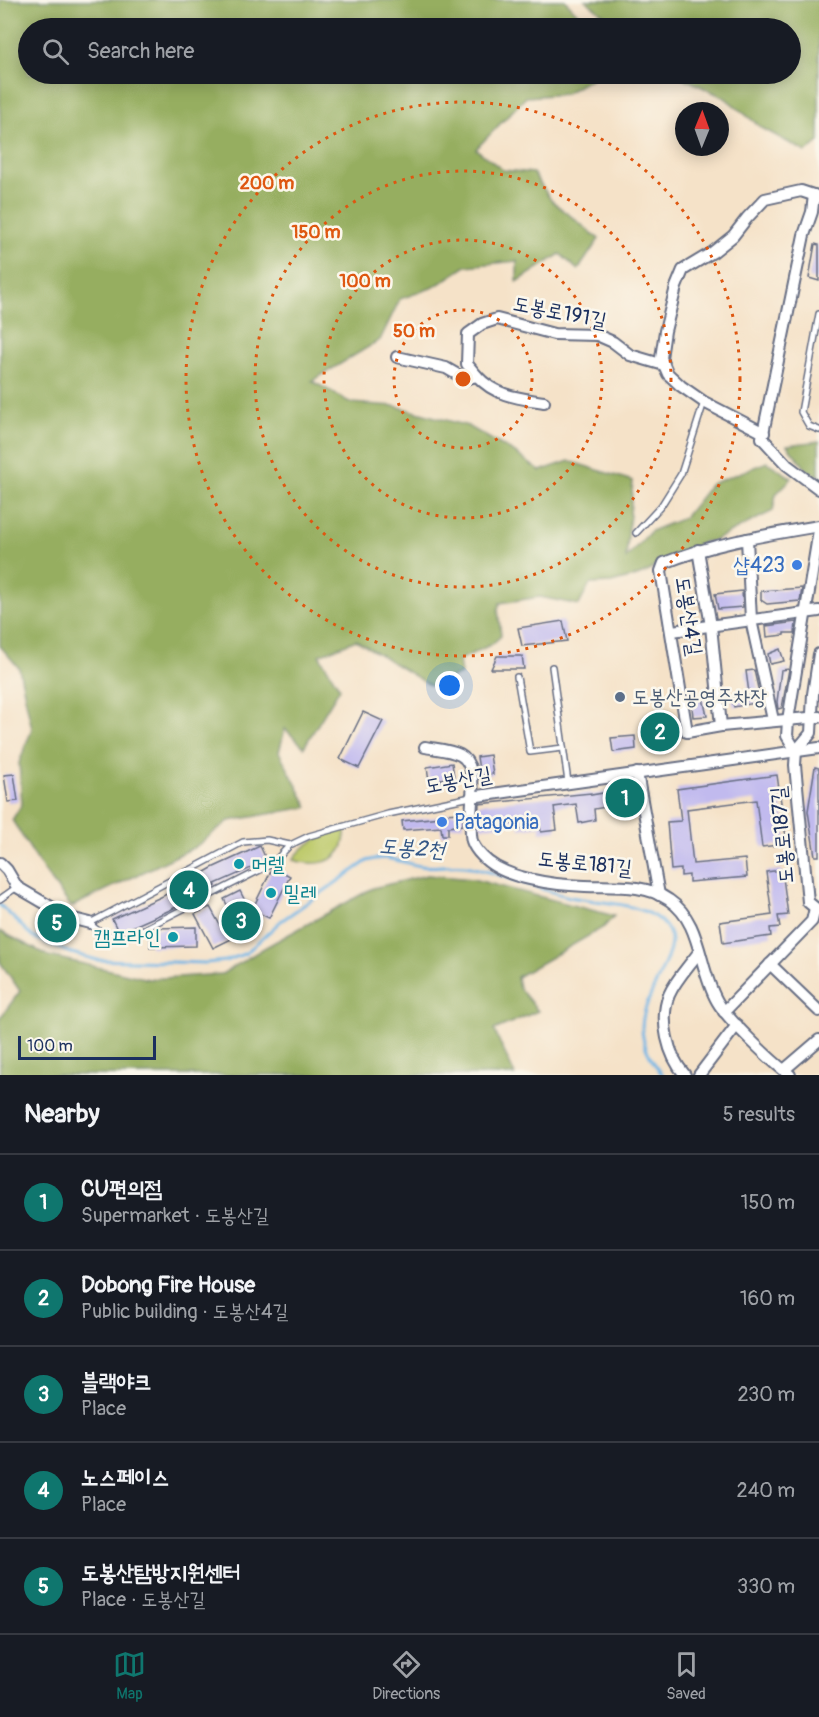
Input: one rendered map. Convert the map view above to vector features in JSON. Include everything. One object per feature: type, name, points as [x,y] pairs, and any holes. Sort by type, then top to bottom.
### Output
[{"type":"street","points":[[764,433],[704,402],[668,374],[661,358],[664,331],[683,270],[713,252],[733,236],[765,199],[801,191],[816,196],[804,235],[764,433],[762,438],[787,465],[819,489]]},
{"type":"street","name":"도봉로191길","points":[[477,376],[467,364],[468,334],[482,324],[496,319],[554,334],[597,335],[613,342],[630,355],[664,365]]},
{"type":"street","points":[[398,357],[446,368],[465,379],[477,376],[485,385],[504,395],[544,402]]},
{"type":"street","name":"도봉산4길","points":[[796,751],[787,736],[788,720],[819,528],[747,539],[698,550],[664,563],[661,571],[687,732],[721,726],[773,720],[788,720],[815,717]]},
{"type":"street","points":[[747,539],[751,620],[773,720]]},
{"type":"street","points":[[698,550],[711,626],[721,726]]},
{"type":"street","points":[[672,632],[818,611]]},
{"type":"street","points":[[796,751],[811,733],[815,717],[819,654]]},
{"type":"street","name":"도봉로181길","points":[[425,747],[461,755],[472,770],[472,841],[483,856],[499,869],[544,881],[584,886],[628,887],[670,900],[688,918],[716,1000],[724,1012],[787,1073],[819,1040]]},
{"type":"street","name":"도봉산길","points":[[471,797],[819,748]]},
{"type":"street","name":"도봉로187길","points":[[796,751],[795,765],[808,902],[817,910]]},
{"type":"street","points":[[637,773],[658,895]]},
{"type":"street","points":[[0,864],[7,870],[17,887]]},
{"type":"street","name":"도봉산길","points":[[17,887],[70,918],[90,923]]},
{"type":"street","points":[[724,1012],[812,921],[817,910]]},
{"type":"street","points":[[685,1075],[673,1059],[669,1048],[666,1025],[667,1004],[675,985],[699,952]]},
{"type":"street","points":[[770,964],[819,1011]]},
{"type":"street","points":[[699,1075],[737,1025]]},
{"type":"lane","points":[[819,314],[801,411],[809,426],[819,430]]},
{"type":"lane","points":[[636,533],[661,506],[681,474],[704,402]]},
{"type":"lane","points":[[552,667],[568,782]]},
{"type":"lane","points":[[517,677],[530,752],[563,748]]},
{"type":"lane","name":"도봉산길","points":[[90,923],[93,928],[116,937],[130,936],[272,864],[290,845],[309,836],[370,819],[471,797]]},
{"type":"lane","points":[[90,923],[243,842],[267,840],[290,845]]},
{"type":"lane","points":[[0,899],[17,887]]},
{"type":"green space","points":[[0,0],[565,0],[582,18],[18,18],[18,84],[582,84],[565,94],[526,97],[476,149],[503,170],[533,173],[551,200],[599,239],[578,270],[560,254],[517,282],[517,261],[466,266],[434,287],[400,299],[380,340],[312,381],[351,403],[395,406],[468,426],[515,453],[540,471],[569,461],[633,481],[626,558],[651,531],[684,518],[711,484],[767,462],[792,478],[776,494],[773,511],[713,541],[702,542],[693,552],[660,562],[649,571],[637,576],[611,583],[590,584],[579,605],[540,597],[500,603],[498,609],[501,636],[492,644],[459,660],[461,674],[431,686],[356,640],[319,655],[340,688],[304,747],[285,729],[279,752],[308,807],[229,821],[195,847],[71,907],[42,868],[12,820],[22,804],[19,763],[32,729],[19,668],[0,646]]},
{"type":"green space","points":[[585,0],[819,0],[819,142],[806,152],[762,128],[725,98],[696,84],[801,84],[801,18],[608,18]]},
{"type":"green space","points":[[819,441],[819,477],[807,470],[787,445]]},
{"type":"green space","points":[[346,827],[341,850],[331,859],[319,863],[293,860],[310,843]]},
{"type":"green space","points":[[427,875],[473,879],[614,916],[604,927],[517,977],[519,988],[538,1011],[494,1030],[515,1075],[0,1075],[0,1018],[20,991],[0,962],[0,931],[49,956],[149,979],[222,974],[264,948],[373,888]]},
{"type":"building","points":[[815,244],[819,245],[819,281],[809,278]]},
{"type":"building","points":[[802,588],[800,601],[767,604],[761,600],[761,591]]},
{"type":"building","points":[[742,591],[743,607],[718,609],[715,594]]},
{"type":"building","points":[[563,621],[567,641],[522,646],[518,628]]},
{"type":"building","points":[[796,622],[795,633],[767,637],[766,626]]},
{"type":"building","points":[[780,649],[784,661],[770,664],[768,654]]},
{"type":"building","points":[[497,656],[522,656],[524,669],[491,669]]},
{"type":"building","points":[[789,669],[782,708],[778,709],[781,670]]},
{"type":"building","points":[[754,670],[761,702],[734,707],[732,698],[749,693],[746,671]]},
{"type":"building","points":[[703,698],[707,716],[693,717],[694,699]]},
{"type":"building","points":[[363,712],[383,721],[359,768],[340,759]]},
{"type":"building","points":[[635,736],[636,749],[613,752],[611,738]]},
{"type":"building","points":[[490,755],[493,774],[480,776],[477,757]]},
{"type":"building","points":[[452,763],[454,777],[441,779],[442,786],[430,787],[427,767]]},
{"type":"building","points":[[815,767],[819,768],[819,856],[815,856],[808,811]]},
{"type":"building","points":[[14,774],[18,801],[8,802],[4,775]]},
{"type":"building","points":[[777,775],[787,844],[762,847],[756,800],[687,809],[693,864],[745,859],[747,877],[689,882],[689,875],[681,876],[681,869],[671,870],[667,822],[681,821],[677,789]]},
{"type":"building","points":[[632,788],[634,802],[594,809],[595,820],[579,823],[576,804],[554,807],[557,830],[541,832],[540,826],[520,829],[519,823],[481,827],[481,823],[478,824],[479,804],[591,793],[591,795]]},
{"type":"building","points":[[464,813],[463,825],[448,827],[448,835],[442,835],[441,827],[403,830],[402,821],[440,817],[440,814]]},
{"type":"building","points":[[260,846],[267,861],[215,884],[216,886],[170,910],[123,931],[118,931],[112,919],[163,896],[212,868]]},
{"type":"building","name":"밀레","points":[[275,868],[290,876],[269,918],[252,910],[272,869]]},
{"type":"building","points":[[782,870],[788,915],[778,916],[780,927],[770,928],[771,936],[723,943],[720,922],[772,915],[766,872]]},
{"type":"building","points":[[240,891],[258,926],[213,948],[195,914],[210,907],[220,925],[234,918],[224,899]]},
{"type":"building","points":[[53,917],[64,923],[59,931],[49,925]]},
{"type":"building","name":"캠프라인","points":[[196,927],[196,946],[150,947],[150,932],[157,928]]},
{"type":"waterway","name":"도봉2천","points":[[0,905],[33,937],[68,952],[97,960],[206,963],[226,961],[246,953],[281,921],[367,861],[381,858],[420,866],[465,866],[570,897],[628,906],[656,918],[665,926],[670,935],[669,952],[647,1004],[642,1030],[644,1044],[663,1075]]},
{"type":"place","name":"샵423","points":[[797,565]]},
{"type":"place","name":"도봉산공영주차장","points":[[620,697]]},
{"type":"place","name":"Dobong Fire House","points":[[660,732]]},
{"type":"place","name":"CU편의점","points":[[625,798]]},
{"type":"place","name":"Patagonia","points":[[442,822]]},
{"type":"place","name":"머렐","points":[[239,864]]},
{"type":"place","name":"노스페이스","points":[[189,890]]},
{"type":"place","name":"밀레","points":[[271,893]]},
{"type":"place","name":"블랙야크","points":[[241,921]]},
{"type":"place","name":"도봉산탐방지원센터","points":[[57,923]]},
{"type":"place","name":"캠프라인","points":[[173,937]]}]
